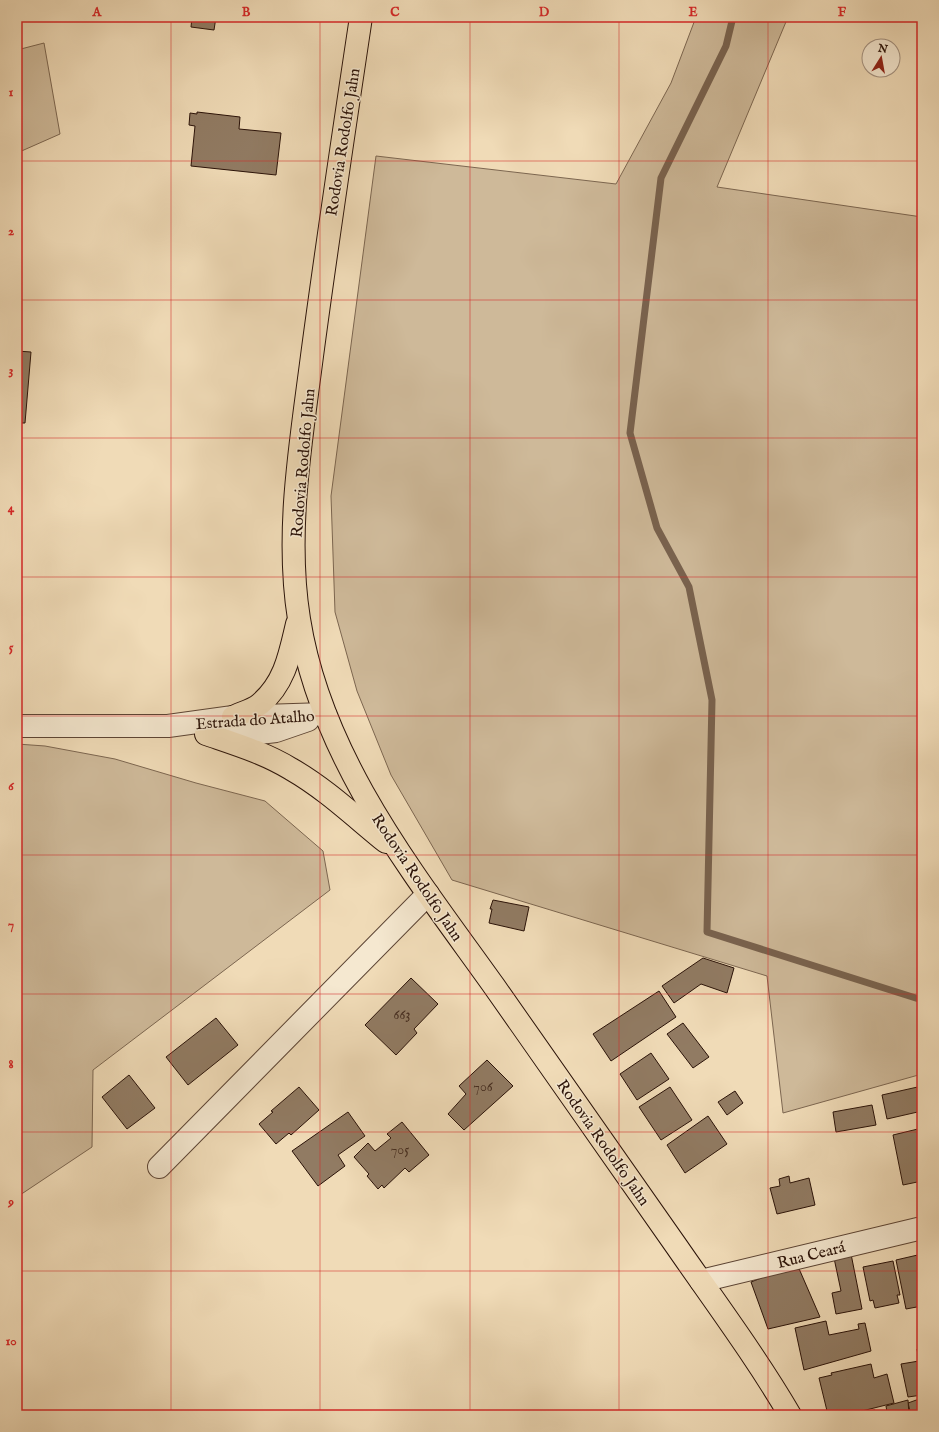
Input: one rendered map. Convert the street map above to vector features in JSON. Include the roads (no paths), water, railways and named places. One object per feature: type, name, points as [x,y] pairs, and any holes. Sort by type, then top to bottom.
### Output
[{"type":"main road","name":"Rodovia Rodolfo Jahn","points":[[361,17],[331,213],[296,491],[294,574],[299,619],[310,670],[325,714],[356,780],[396,850],[701,1281],[761,1369],[790,1415]]},
{"type":"main road","points":[[233,717],[259,705],[278,685],[289,660],[299,619]]},
{"type":"main road","points":[[206,734],[260,753],[291,769],[322,790],[396,850]]},
{"type":"street","name":"Estrada do Atalho","points":[[17,726],[168,726],[233,717],[325,714]]},
{"type":"street","name":"Estrada do Atalho","points":[[168,726],[206,734],[243,735],[276,731],[325,714]]},
{"type":"street","points":[[159,1167],[428,894]]},
{"type":"street","name":"Rua Ceará","points":[[701,1281],[922,1228]]},
{"type":"waterway","points":[[733,17],[726,46],[661,178],[630,433],[657,528],[689,587],[712,700],[707,932],[922,1000]]}]
